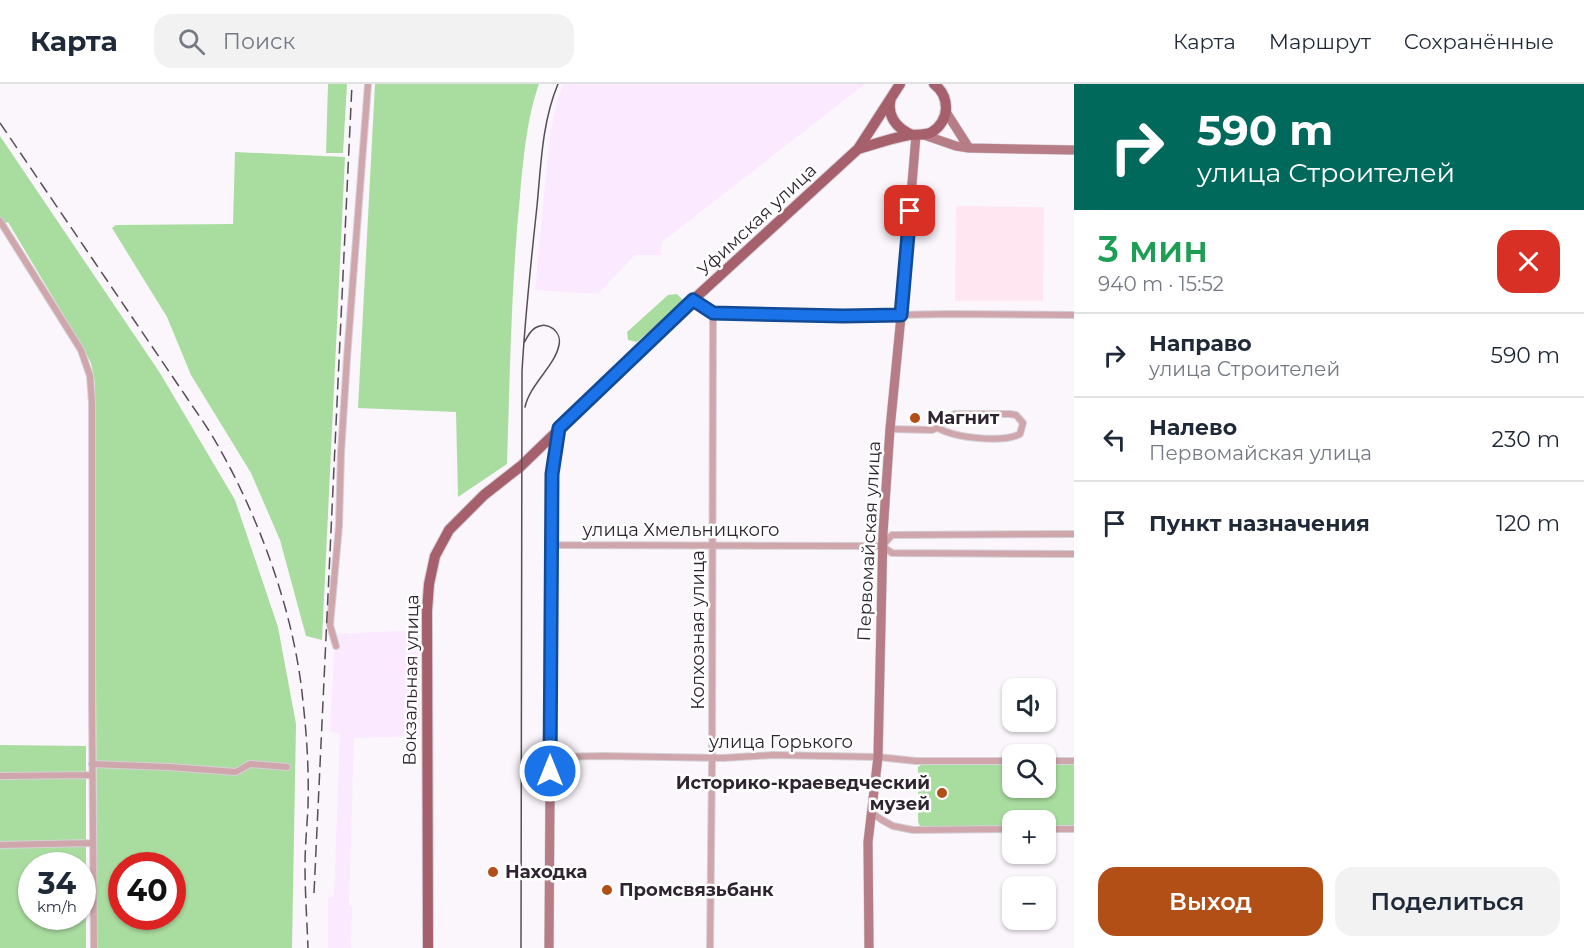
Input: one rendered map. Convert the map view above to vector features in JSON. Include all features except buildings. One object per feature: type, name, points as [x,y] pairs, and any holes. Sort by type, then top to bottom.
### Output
[{"type":"main road","points":[[858,149],[901,84]]},
{"type":"main road","points":[[858,149],[932,132],[938,127],[946,112],[946,102],[943,93],[935,84]]},
{"type":"main road","points":[[892,95],[890,103],[892,119],[904,131],[917,135]]},
{"type":"main road","name":"Уфимская улица","points":[[559,428],[693,300],[858,149]]},
{"type":"main road","name":"Вокзальная улица","points":[[428,948],[427,611],[429,584],[435,556],[449,530],[484,495],[521,466],[559,428]]},
{"type":"street","points":[[336,646],[330,625],[332,584],[339,526],[347,358],[368,84]]},
{"type":"street","points":[[946,112],[969,148]]},
{"type":"street","points":[[917,135],[969,148],[1074,150]]},
{"type":"street","name":"Первомайская улица","points":[[869,948],[868,842],[878,757],[882,546],[890,429],[917,135]]},
{"type":"street","points":[[0,221],[81,350],[90,376],[92,403],[94,948]]},
{"type":"street","points":[[693,300],[713,313],[843,316],[1074,315]]},
{"type":"street","name":"Колхозная улица","points":[[710,948],[713,313]]},
{"type":"street","points":[[890,429],[932,430],[955,414],[1010,414],[1016,415],[1023,423],[1020,434],[1006,437],[953,435],[938,428]]},
{"type":"street","points":[[549,948],[552,474],[559,428]]},
{"type":"street","name":"улица Хмельницкого","points":[[882,546],[892,535],[1074,534]]},
{"type":"street","name":"улица Хмельницкого","points":[[551,544],[882,546],[892,553],[1074,554]]},
{"type":"street","name":"улица Горького","points":[[550,757],[773,755],[1002,761]]},
{"type":"street","points":[[1056,761],[1074,761]]},
{"type":"street","points":[[92,764],[236,772],[250,764],[287,767]]},
{"type":"street","points":[[0,776],[92,775]]},
{"type":"street","points":[[872,813],[893,826],[913,830],[1002,829]]},
{"type":"street","points":[[1056,829],[1074,829]]},
{"type":"street","points":[[0,845],[92,843]]},
{"type":"shaded area","points":[[564,84],[865,84],[662,242],[661,255],[635,255],[598,294],[535,290],[550,134],[558,98]]},
{"type":"shaded area","points":[[956,206],[1044,207],[1043,301],[955,301]]},
{"type":"shaded area","points":[[420,630],[420,736],[354,738],[349,905],[352,906],[351,948],[328,948],[328,897],[334,896],[340,734],[330,731],[335,634]]},
{"type":"green space","points":[[328,84],[347,84],[343,153],[326,153]]},
{"type":"green space","points":[[375,84],[539,84],[531,110],[526,139],[517,229],[507,464],[458,497],[456,412],[358,408]]},
{"type":"green space","points":[[0,136],[160,373],[235,500],[278,627],[296,724],[292,948],[97,948],[95,384],[91,363],[82,346],[8,222],[0,226]]},
{"type":"green space","points":[[235,152],[345,157],[322,640],[306,636],[280,540],[251,473],[191,375],[167,317],[112,228],[116,225],[233,224]]},
{"type":"green space","points":[[677,294],[683,302],[637,342],[628,340],[627,332],[668,295]]},
{"type":"green space","points":[[0,745],[86,746],[86,852],[18,852],[18,930],[86,930],[86,948],[0,948]]},
{"type":"green space","points":[[921,765],[1002,765],[1002,798],[1056,798],[1056,765],[1074,765],[1074,827],[1056,827],[1056,810],[1002,810],[1002,827],[921,828],[918,822],[918,767]]},
{"type":"tram line","points":[[521,948],[522,372],[543,144],[558,84]]},
{"type":"tram line","points":[[524,343],[533,329],[545,325],[556,332],[559,340],[557,353],[532,391],[525,407]]},
{"type":"railway","points":[[314,893],[352,84]]},
{"type":"railway","points":[[0,123],[210,432],[233,473],[273,568],[284,602],[299,669],[307,741],[308,807],[305,866],[308,948]]},
{"type":"place","name":"Магнит","points":[[915,418]]},
{"type":"place","name":"Историко-краеведческий музей","points":[[942,793]]},
{"type":"place","name":"Находка","points":[[493,872]]},
{"type":"place","name":"Промсвязьбанк","points":[[607,890]]},
{"type":"route","points":[[550,771],[552,474],[559,428],[693,300],[713,313],[901,315],[910,211]]}]
